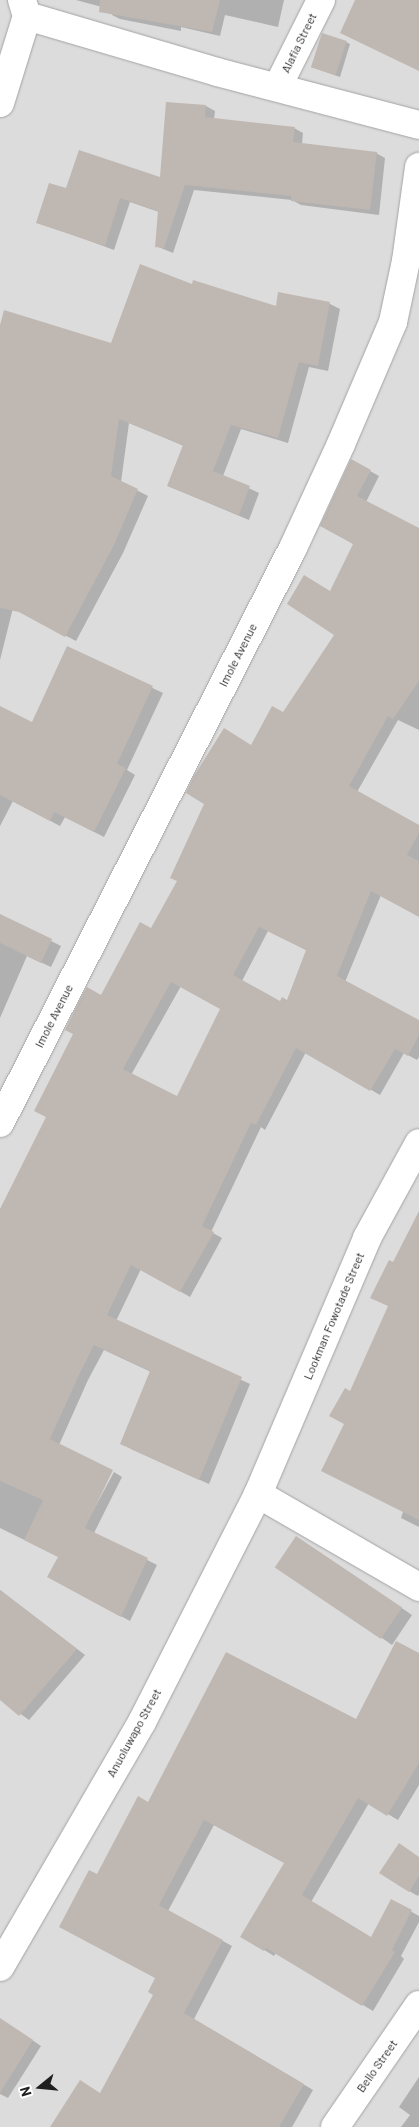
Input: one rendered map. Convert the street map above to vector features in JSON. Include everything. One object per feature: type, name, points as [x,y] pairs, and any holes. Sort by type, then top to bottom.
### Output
[{"type":"street","name":"Alafia Street","points":[[278,86],[321,0]]},
{"type":"street","points":[[0,103],[25,8],[217,72],[278,86],[419,125]]},
{"type":"street","name":"Imole Avenue","points":[[0,1123],[293,548],[341,444],[392,322],[406,261],[419,167]]},
{"type":"street","name":"Lookman Fowotade Street","points":[[258,1494],[367,1238],[419,1143]]},
{"type":"street","points":[[258,1494],[419,1587]]},
{"type":"street","name":"Anuoluwapo Street","points":[[0,1968],[142,1722],[258,1494]]},
{"type":"street","name":"Bello Street","points":[[335,2127],[419,2005]]},
{"type":"shaded area","points":[[0,0],[419,0],[419,2127],[0,2127]]},
{"type":"building","points":[[100,0],[220,0],[212,32],[99,12]]},
{"type":"building","points":[[355,0],[419,0],[419,71],[340,33]]},
{"type":"building","points":[[322,33],[347,41],[336,75],[311,67]]},
{"type":"building","points":[[166,102],[206,105],[205,117],[295,127],[293,142],[377,152],[370,210],[291,201],[291,196],[185,185],[164,248],[155,247],[158,211],[120,198],[105,246],[36,223],[49,183],[66,188],[79,150],[160,177]]},
{"type":"building","points":[[140,264],[192,284],[193,280],[276,306],[278,292],[330,302],[318,366],[299,362],[278,438],[231,425],[213,471],[250,486],[239,515],[167,486],[183,445],[119,419],[111,476],[138,489],[113,547],[65,637],[19,612],[0,608],[0,325],[4,310],[111,343]]},
{"type":"building","points":[[351,459],[371,470],[357,496],[419,528],[419,681],[393,719],[388,716],[349,786],[419,825],[419,833],[407,855],[419,861],[419,917],[371,891],[337,976],[419,1020],[419,1035],[408,1056],[395,1049],[370,1091],[296,1048],[256,1125],[251,1123],[202,1226],[214,1232],[180,1292],[131,1265],[107,1315],[242,1377],[199,1480],[120,1444],[150,1371],[94,1345],[50,1439],[113,1470],[85,1528],[148,1558],[121,1617],[47,1577],[58,1557],[24,1540],[43,1500],[0,1481],[0,1209],[46,1117],[34,1111],[73,1034],[65,1030],[82,996],[87,987],[101,995],[140,922],[151,928],[177,881],[170,878],[204,804],[186,793],[194,776],[224,728],[251,745],[272,706],[283,712],[334,635],[287,604],[304,575],[330,591],[353,544],[320,526]],"holes":[[[259,927],[306,950],[287,1000],[282,997],[280,1001],[233,975]],[[171,982],[220,1009],[177,1096],[123,1069]]]},
{"type":"building","points":[[67,646],[153,686],[117,764],[126,768],[94,832],[54,812],[50,821],[0,795],[0,706],[32,722]]},
{"type":"building","points":[[0,914],[52,939],[41,963],[0,943]]},
{"type":"building","points":[[419,1211],[419,1520],[321,1471],[344,1424],[329,1416],[345,1388],[350,1391],[388,1306],[370,1298],[389,1260],[393,1262]]},
{"type":"building","points":[[296,1536],[402,1608],[381,1639],[275,1568]]},
{"type":"building","points":[[0,1590],[77,1649],[19,1716],[0,1700]]},
{"type":"building","points":[[396,1641],[419,1653],[419,1763],[387,1816],[358,1798],[302,1895],[371,1937],[391,1899],[412,1910],[392,1950],[395,1952],[362,2006],[266,1948],[264,1951],[240,1937],[284,1863],[204,1820],[159,1905],[223,1940],[184,2013],[304,2084],[279,2127],[50,2127],[80,2080],[100,2093],[153,1995],[148,1992],[155,1978],[59,1927],[89,1870],[97,1874],[138,1796],[148,1802],[226,1652],[356,1719]]},
{"type":"building","points":[[399,1843],[419,1857],[419,1876],[409,1892],[379,1873]]},
{"type":"building","points":[[0,2018],[33,2040],[0,2093]]}]
